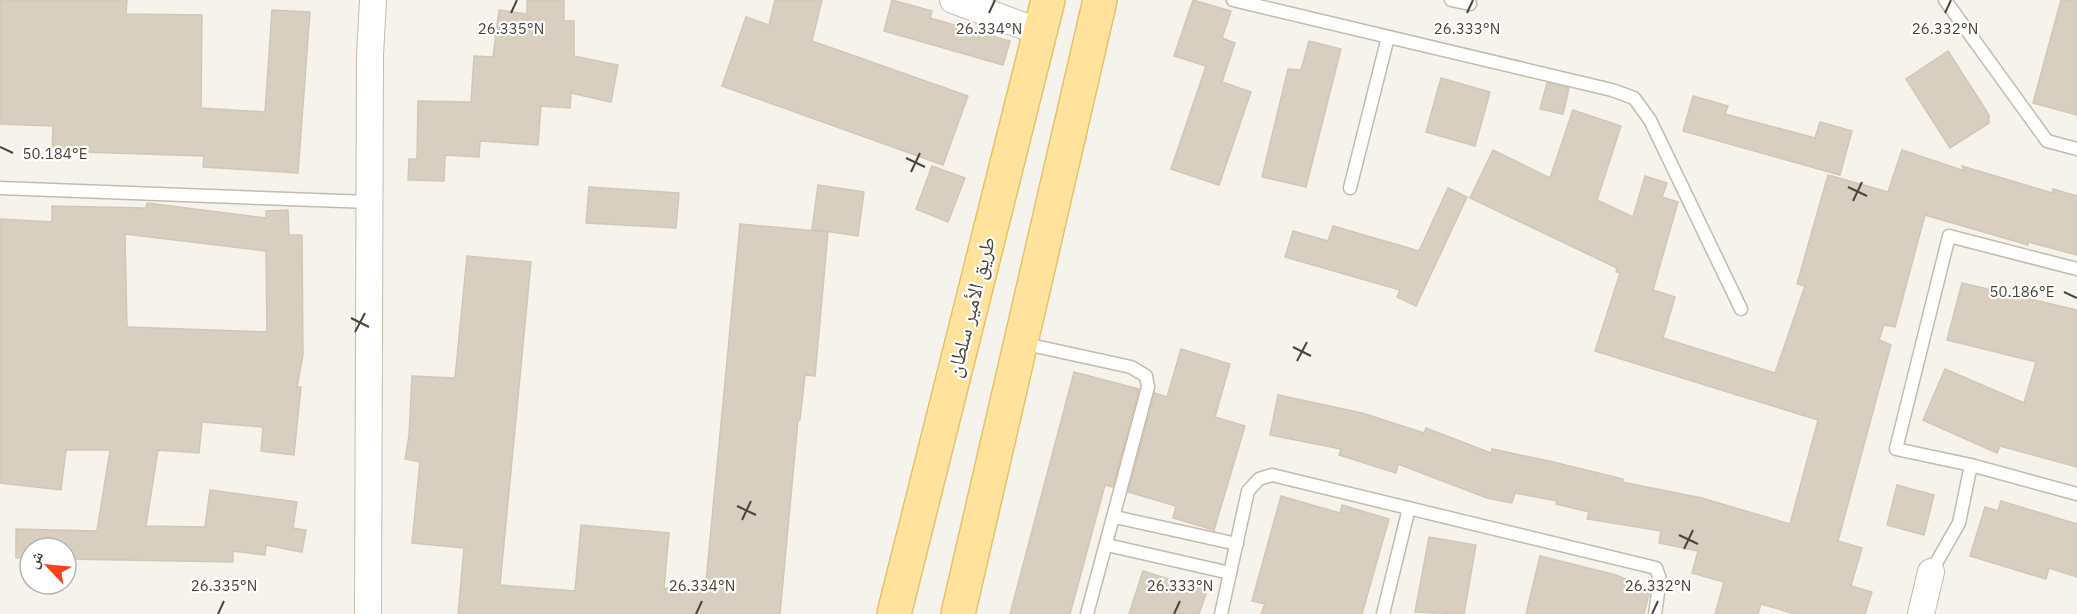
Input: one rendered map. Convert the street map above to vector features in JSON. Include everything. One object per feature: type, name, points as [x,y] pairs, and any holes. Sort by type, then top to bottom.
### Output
[{"type":"main road","name":"طريق الأمير سلطان","points":[[894,614],[1048,0]]},
{"type":"main road","points":[[958,614],[1100,0]]},
{"type":"street","points":[[368,614],[370,55],[373,0]]},
{"type":"street","points":[[953,0],[1040,32]]},
{"type":"street","points":[[1921,614],[1931,572]]},
{"type":"lane","points":[[1233,0],[1612,90],[1634,98],[1650,120],[1741,309]]},
{"type":"lane","points":[[1451,0],[1470,4]]},
{"type":"lane","points":[[1945,0],[2047,141],[2077,149]]},
{"type":"lane","points":[[1350,188],[1388,37]]},
{"type":"lane","points":[[0,188],[369,202]]},
{"type":"lane","points":[[2077,268],[1949,236],[1896,449],[1971,465],[2077,494]]},
{"type":"lane","points":[[1021,343],[1131,367],[1146,376],[1149,387],[1087,614]]},
{"type":"lane","points":[[1931,572],[1959,523],[1971,465]]},
{"type":"lane","points":[[1221,614],[1248,491],[1259,479],[1272,475],[1656,568],[1660,579],[1655,614]]},
{"type":"lane","points":[[1383,614],[1409,508]]},
{"type":"lane","points":[[1115,517],[1237,544]]},
{"type":"lane","points":[[1107,545],[1230,573]]},
{"type":"building","points":[[0,0],[127,0],[126,14],[202,15],[201,108],[265,112],[272,10],[310,12],[298,173],[203,167],[204,156],[52,151],[53,126],[0,124]]},
{"type":"building","points":[[527,0],[564,0],[564,21],[574,21],[574,56],[618,65],[611,102],[571,93],[570,108],[541,106],[538,145],[480,141],[479,157],[445,155],[444,181],[408,180],[409,159],[417,159],[418,101],[471,102],[474,56],[493,57],[499,10],[527,14]]},
{"type":"building","points":[[775,0],[822,0],[812,41],[968,96],[943,165],[722,86],[746,17],[769,25]]},
{"type":"building","points":[[892,0],[932,11],[930,18],[1010,41],[1003,65],[884,31]]},
{"type":"building","points":[[1193,0],[1231,11],[1222,38],[1235,43],[1222,82],[1251,92],[1219,185],[1171,169],[1206,66],[1174,56]]},
{"type":"building","points":[[2061,0],[2077,0],[2077,115],[2033,103]]},
{"type":"building","points":[[1309,41],[1341,49],[1306,187],[1262,177],[1288,69],[1301,70]]},
{"type":"building","points":[[1948,51],[1989,115],[1989,123],[1950,148],[1906,79]]},
{"type":"building","points":[[1441,78],[1490,92],[1475,146],[1426,132]]},
{"type":"building","points":[[1547,83],[1569,88],[1563,114],[1540,109]]},
{"type":"building","points":[[1693,96],[1728,106],[1725,114],[1815,138],[1820,122],[1852,131],[1840,175],[1683,131]]},
{"type":"building","points":[[1573,110],[1621,126],[1597,200],[1633,217],[1645,176],[1667,183],[1662,197],[1678,202],[1653,290],[1675,297],[1663,338],[1775,373],[1805,286],[1797,284],[1828,175],[1888,192],[1902,150],[1965,171],[1962,166],[2052,193],[2053,189],[2077,196],[2077,255],[2028,242],[2028,245],[1925,215],[1895,327],[1884,325],[1879,340],[1891,345],[1838,541],[1862,548],[1851,586],[1872,592],[1865,614],[1795,614],[1761,604],[1758,614],[1715,614],[1724,582],[1692,573],[1698,551],[1659,543],[1661,531],[1587,519],[1589,512],[1556,504],[1557,501],[1515,493],[1512,503],[1487,498],[1398,464],[1396,473],[1339,455],[1341,449],[1270,435],[1278,395],[1362,413],[1424,433],[1426,428],[1491,453],[1492,449],[1549,461],[1623,479],[1622,482],[1702,498],[1790,524],[1818,420],[1595,351],[1620,273],[1616,272],[1617,268],[1470,198],[1493,150],[1550,178]]},
{"type":"building","points":[[932,166],[965,178],[948,222],[916,209]]},
{"type":"building","points":[[818,185],[864,192],[858,236],[812,229]]},
{"type":"building","points":[[589,187],[679,193],[676,228],[586,223]]},
{"type":"building","points":[[1448,188],[1467,197],[1416,306],[1397,297],[1400,290],[1285,257],[1293,231],[1328,241],[1333,226],[1419,251]]},
{"type":"building","points":[[147,203],[266,218],[266,211],[288,210],[289,235],[302,235],[303,355],[297,387],[301,387],[294,455],[261,451],[263,427],[202,422],[199,453],[158,450],[146,526],[205,527],[210,490],[297,502],[293,528],[306,530],[302,552],[266,545],[265,555],[233,551],[233,562],[78,559],[78,536],[18,536],[18,558],[16,558],[16,529],[97,531],[110,450],[66,450],[61,490],[0,483],[0,219],[52,222],[52,206],[146,208]],"holes":[[[125,234],[266,251],[267,332],[127,327]]]},
{"type":"building","points":[[740,224],[828,232],[815,376],[805,375],[800,420],[798,420],[780,614],[458,614],[464,548],[412,543],[420,462],[405,459],[409,436],[412,376],[455,378],[467,256],[531,262],[500,585],[575,591],[581,525],[669,533],[664,588],[705,592]]},
{"type":"building","points":[[1962,283],[2077,310],[2077,467],[2000,446],[1997,453],[1923,420],[1945,369],[2024,403],[2036,362],[1947,340]]},
{"type":"building","points":[[1181,349],[1230,364],[1215,417],[1245,426],[1214,530],[1173,518],[1176,506],[1128,492],[1155,393],[1167,397]]},
{"type":"building","points":[[1074,372],[1139,389],[1113,487],[1105,485],[1070,614],[1010,614]]},
{"type":"building","points":[[1897,485],[1934,495],[1924,535],[1887,525]]},
{"type":"building","points":[[1281,496],[1340,513],[1342,505],[1389,519],[1362,614],[1261,614],[1265,604],[1252,601]]},
{"type":"building","points":[[2001,501],[2077,524],[2077,577],[2049,568],[2046,579],[1970,556],[1985,507],[1998,511]]},
{"type":"building","points":[[1429,537],[1476,545],[1464,614],[1415,612]]},
{"type":"building","points":[[1540,556],[1616,575],[1650,590],[1644,614],[1526,614]]},
{"type":"building","points":[[1143,571],[1207,591],[1199,614],[1129,614]]}]
